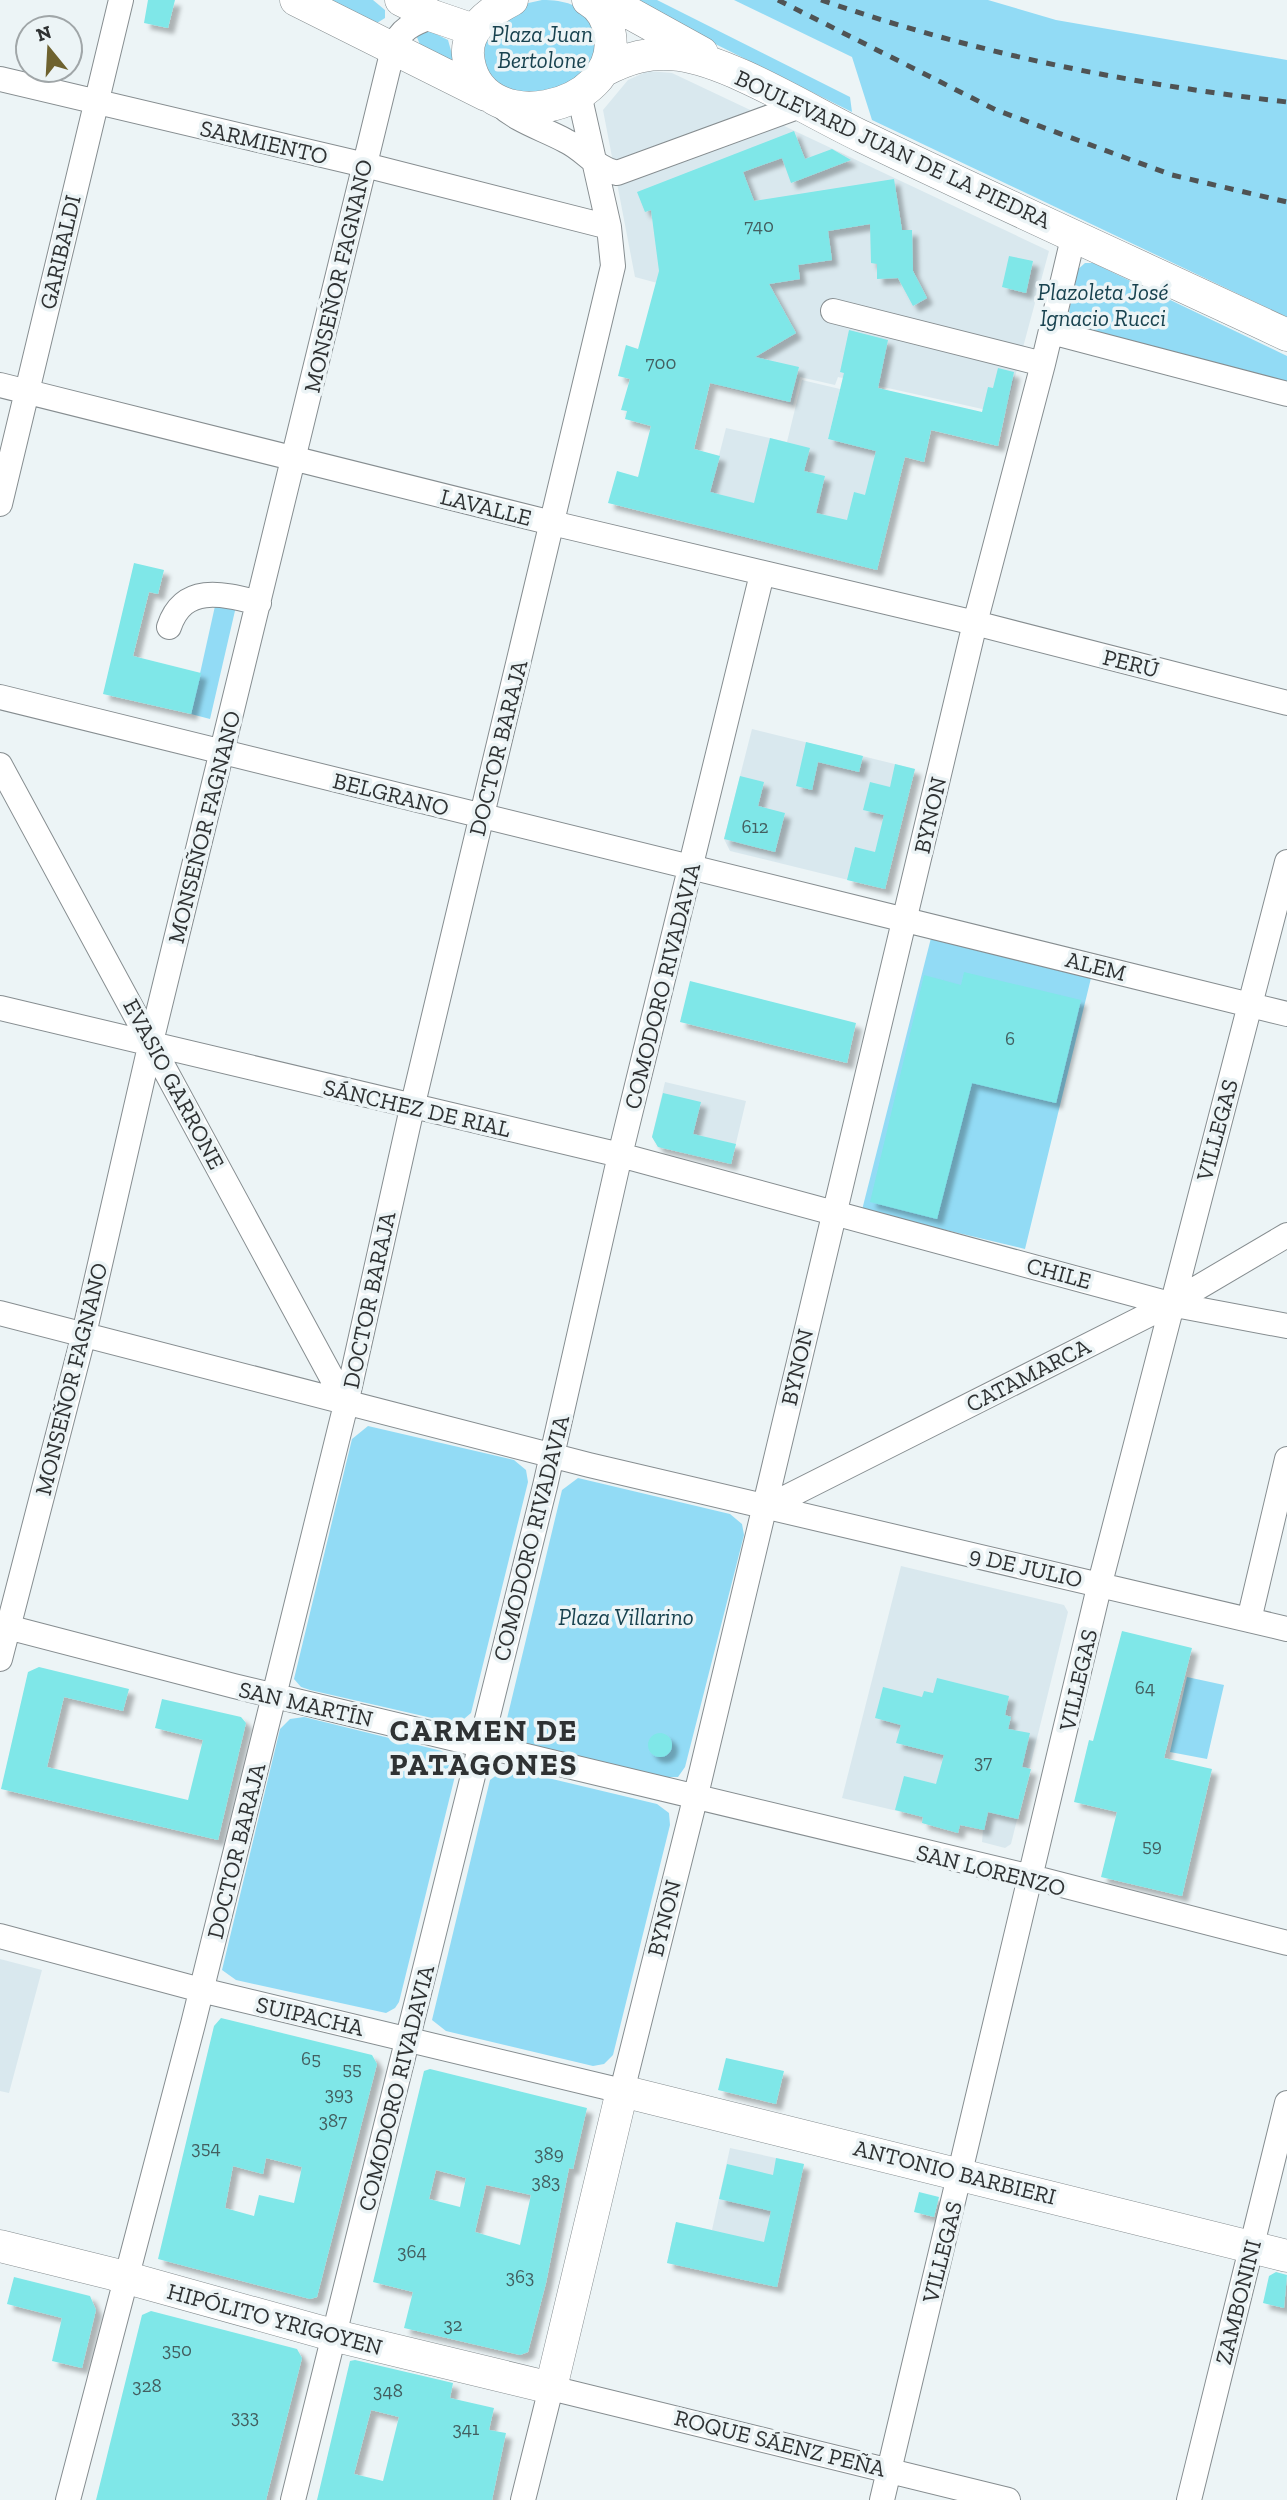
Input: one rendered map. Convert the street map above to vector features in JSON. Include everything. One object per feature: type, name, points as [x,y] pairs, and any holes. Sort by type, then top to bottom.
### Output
[{"type":"main road","name":"BOULEVARD JUAN DE LA PIEDRA","points":[[296,0],[507,106],[534,108],[561,103],[579,94],[603,71],[622,61],[649,54],[679,55],[713,63],[800,107],[1287,335]]},
{"type":"main road","points":[[401,0],[433,16],[491,12]]},
{"type":"main road","name":"BOULEVARD JUAN DE LA PIEDRA","points":[[591,1],[617,6],[701,52],[713,63]]},
{"type":"main road","name":"BOULEVARD JUAN DE LA PIEDRA","points":[[591,1],[607,19],[611,41],[610,56],[603,71]]},
{"type":"main road","points":[[490,97],[468,55],[491,12]]},
{"type":"main road","name":"ANTONIO BARBIERI","points":[[622,2091],[1287,2256]]},
{"type":"main road","name":"BYNON","points":[[551,2388],[622,2091]]},
{"type":"main road","name":"HIPÓLITO YRIGOYEN","points":[[0,2246],[336,2336],[551,2388]]},
{"type":"street","name":"GARIBALDI","points":[[0,504],[121,0]]},
{"type":"street","name":"MONSEÑOR FAGNANO","points":[[0,1659],[4,1626],[84,1334],[151,1042],[393,49],[396,38],[406,29],[433,16]]},
{"type":"street","name":"SARMIENTO","points":[[0,79],[365,165],[609,228]]},
{"type":"street","name":"DOCTOR BARAJA","points":[[68,2500],[128,2280],[346,1404],[412,1108],[612,266],[609,228],[579,94]]},
{"type":"street","points":[[490,97],[520,120],[568,142],[596,165],[617,173],[800,107]]},
{"type":"street","name":"BYNON","points":[[622,2091],[765,1508],[832,1212],[906,918],[975,623],[1074,234]]},
{"type":"street","points":[[833,311],[1043,364]]},
{"type":"street","points":[[1051,332],[1287,394]]},
{"type":"street","name":"LAVALLE","points":[[0,385],[552,523],[975,623]]},
{"type":"street","name":"COMODORO RIVADAVIA","points":[[293,2500],[336,2336],[552,1456],[620,1155],[762,574]]},
{"type":"street","points":[[169,628],[173,614],[194,597],[226,595],[259,603]]},
{"type":"street","name":"PERÚ","points":[[975,623],[1287,703]]},
{"type":"street","name":"BELGRANO","points":[[0,697],[482,817],[906,918]]},
{"type":"street","name":"EVASIO GARRONE","points":[[0,765],[346,1404]]},
{"type":"street","name":"VILLEGAS","points":[[882,2500],[1100,1583],[1170,1304],[1287,862]]},
{"type":"street","name":"ALEM","points":[[906,918],[1287,1014]]},
{"type":"street","name":"SÁNCHEZ DE RIAL","points":[[0,1008],[151,1042],[412,1108],[620,1155],[832,1212]]},
{"type":"street","name":"CHILE","points":[[832,1212],[1170,1304],[1287,1326]]},
{"type":"street","name":"CATAMARCA","points":[[765,1508],[1170,1304],[1287,1235]]},
{"type":"street","name":"9 DE JULIO","points":[[0,1313],[552,1456],[1287,1629]]},
{"type":"street","points":[[1249,1620],[1287,1459]]},
{"type":"street","name":"SAN MARTÍN","points":[[4,1626],[274,1696],[695,1799]]},
{"type":"street","name":"SAN LORENZO","points":[[695,1799],[1031,1877],[1287,1943]]},
{"type":"street","name":"SUIPACHA","points":[[0,1936],[201,1990],[622,2091]]},
{"type":"street","name":"ZAMBONINI","points":[[1189,2500],[1287,2104]]},
{"type":"street","name":"BYNON","points":[[523,2500],[551,2388]]},
{"type":"street","name":"ROQUE SÁENZ PEÑA","points":[[551,2388],[1008,2500]]},
{"type":"shaded area","points":[[648,71],[672,73],[1049,251],[1005,414],[838,377],[835,385],[800,377],[793,405],[700,381],[687,291],[635,277],[603,110],[628,80]]},
{"type":"shaded area","points":[[802,380],[840,389],[828,439],[905,457],[877,570],[701,527],[726,428],[787,442]]},
{"type":"shaded area","points":[[752,729],[915,769],[885,889],[730,851],[724,839]]},
{"type":"shaded area","points":[[665,1082],[746,1101],[731,1164],[658,1147],[652,1137]]},
{"type":"shaded area","points":[[901,1566],[1064,1605],[1068,1612],[1011,1844],[1005,1848],[982,1842],[983,1830],[961,1825],[958,1833],[922,1823],[923,1817],[842,1798]]},
{"type":"shaded area","points":[[0,1959],[42,1970],[9,2093],[0,2091]]},
{"type":"shaded area","points":[[730,2148],[804,2164],[777,2287],[667,2263],[676,2222],[712,2230]]},
{"type":"green space","points":[[326,0],[373,0],[385,10],[385,18],[377,23]]},
{"type":"green space","name":"Plaza Juan Bertolone","points":[[542,0],[571,4],[596,21],[593,65],[556,92],[510,95],[484,68],[485,35],[524,4]]},
{"type":"green space","points":[[627,0],[657,0],[850,97],[852,112]]},
{"type":"green space","points":[[734,0],[988,0],[1056,20],[1287,60],[1287,317],[872,120],[852,57]]},
{"type":"green space","name":"Plaza Juan Bertolone","points":[[426,29],[448,40],[455,65],[421,47],[416,35]]},
{"type":"green space","name":"Plazoleta José Ignacio Rucci","points":[[1085,263],[1093,263],[1287,356],[1287,386],[1067,327],[1075,272]]},
{"type":"green space","points":[[237,602],[210,719],[191,714],[215,606]]},
{"type":"green space","points":[[931,938],[1091,978],[1025,1249],[862,1210]]},
{"type":"green space","name":"Plaza Villarino","points":[[368,1426],[514,1460],[526,1470],[528,1482],[471,1713],[458,1724],[310,1690],[301,1687],[294,1679],[352,1439]]},
{"type":"green space","name":"Plaza Villarino","points":[[578,1478],[730,1514],[742,1524],[744,1535],[685,1767],[678,1777],[664,1777],[516,1741],[504,1731],[562,1490]]},
{"type":"green space","points":[[1187,1677],[1224,1685],[1207,1759],[1170,1752]]},
{"type":"green space","points":[[304,1717],[442,1751],[455,1761],[456,1772],[399,2002],[386,2013],[236,1980],[222,1970],[280,1729],[290,1719]]},
{"type":"green space","points":[[506,1768],[657,1804],[669,1813],[670,1825],[613,2055],[604,2064],[593,2066],[446,2031],[432,2020],[490,1780]]},
{"type":"building","points":[[148,0],[175,0],[168,28],[144,23]]},
{"type":"building","points":[[794,131],[805,159],[832,149],[851,160],[791,183],[782,158],[743,172],[754,201],[894,179],[902,230],[912,230],[913,271],[927,298],[913,306],[898,278],[877,279],[877,264],[871,263],[870,224],[828,231],[832,260],[798,265],[800,279],[769,284],[796,333],[755,357],[799,367],[790,402],[710,383],[694,449],[720,456],[710,492],[754,503],[770,438],[810,448],[804,471],[825,476],[816,513],[847,520],[854,492],[865,495],[876,451],[828,439],[844,373],[840,372],[849,330],[888,340],[878,388],[982,412],[988,387],[993,388],[998,368],[1014,372],[998,446],[931,430],[924,462],[905,457],[877,570],[608,503],[617,471],[638,477],[651,426],[625,419],[627,411],[621,410],[630,379],[618,376],[626,345],[638,349],[659,271],[651,210],[645,212],[637,192]]},
{"type":"building","points":[[1009,256],[1033,261],[1026,293],[1002,287]]},
{"type":"building","points":[[134,563],[164,570],[158,594],[149,592],[133,656],[201,673],[191,714],[103,694]]},
{"type":"building","points":[[806,742],[863,756],[859,772],[818,762],[812,790],[796,786]]},
{"type":"building","points":[[895,764],[915,769],[885,889],[847,880],[855,847],[875,852],[884,815],[863,810],[870,782],[890,787]]},
{"type":"building","points":[[740,776],[764,782],[758,806],[785,813],[775,852],[724,839]]},
{"type":"building","points":[[964,972],[1081,1000],[1056,1103],[972,1083],[937,1219],[870,1202],[924,975],[961,985]]},
{"type":"building","points":[[690,981],[856,1023],[847,1063],[680,1022]]},
{"type":"building","points":[[663,1093],[701,1102],[693,1134],[736,1144],[731,1164],[658,1147],[652,1137]]},
{"type":"building","points":[[1122,1631],[1192,1648],[1164,1758],[1212,1769],[1182,1896],[1101,1877],[1117,1812],[1074,1802],[1089,1740],[1093,1741]]},
{"type":"building","points":[[39,1667],[129,1689],[123,1711],[64,1697],[47,1767],[188,1800],[203,1740],[155,1728],[162,1699],[241,1717],[246,1723],[218,1840],[1,1789],[28,1672]]},
{"type":"building","points":[[937,1678],[1009,1696],[1005,1715],[1011,1717],[1008,1729],[1030,1733],[1022,1767],[1031,1769],[1018,1819],[988,1812],[984,1830],[960,1825],[958,1833],[922,1823],[923,1817],[895,1810],[904,1776],[936,1784],[944,1755],[896,1743],[901,1725],[875,1718],[883,1687],[922,1697],[924,1691],[933,1693]]},
{"type":"building","points":[[660,1733],[671,1740],[672,1745],[665,1756],[660,1757],[649,1750],[648,1745],[655,1734]]},
{"type":"building","points":[[221,2018],[372,2055],[377,2064],[317,2297],[310,2299],[158,2259],[214,2026]],"holes":[[[266,2158],[302,2167],[294,2203],[259,2195],[254,2216],[225,2208],[233,2166],[263,2174]]]},
{"type":"building","points":[[726,2058],[784,2071],[776,2104],[718,2090]]},
{"type":"building","points":[[430,2069],[587,2108],[573,2169],[569,2168],[546,2283],[528,2352],[520,2355],[404,2328],[413,2292],[373,2282],[424,2071]],"holes":[[[436,2170],[466,2178],[460,2207],[429,2199]],[[486,2185],[531,2195],[520,2245],[475,2232]]]},
{"type":"building","points":[[776,2158],[804,2164],[777,2287],[667,2263],[676,2222],[764,2242],[771,2211],[719,2199],[727,2164],[773,2175]]},
{"type":"building","points":[[919,2192],[939,2197],[934,2217],[914,2212]]},
{"type":"building","points":[[1276,2272],[1287,2275],[1284,2308],[1263,2303],[1269,2276]]},
{"type":"building","points":[[14,2277],[90,2296],[96,2310],[82,2368],[52,2361],[62,2318],[7,2304]]},
{"type":"building","points":[[151,2311],[297,2349],[302,2358],[266,2500],[96,2500],[142,2315]]},
{"type":"building","points":[[350,2361],[453,2383],[450,2398],[494,2408],[489,2430],[506,2433],[492,2500],[317,2500]],"holes":[[[371,2410],[399,2417],[383,2481],[354,2474]]]},
{"type":"railway","points":[[778,0],[996,110],[1172,175],[1287,202]]},
{"type":"railway","points":[[821,0],[937,36],[1051,64],[1167,86],[1287,102]]},
{"type":"district","name":"CARMEN DE PATAGONES","points":[[484,1748]]}]
